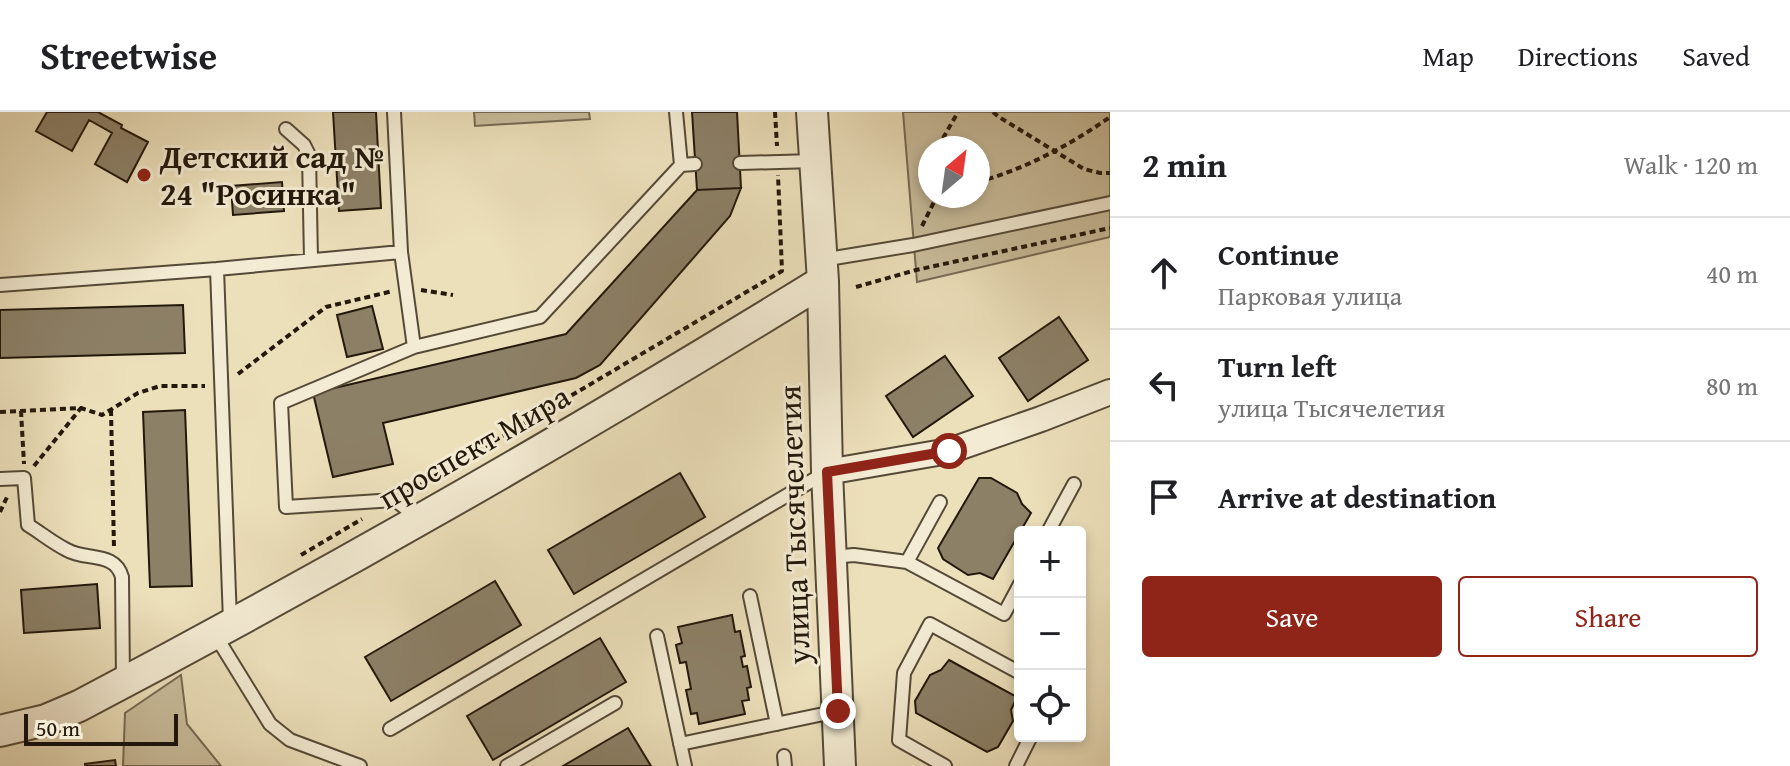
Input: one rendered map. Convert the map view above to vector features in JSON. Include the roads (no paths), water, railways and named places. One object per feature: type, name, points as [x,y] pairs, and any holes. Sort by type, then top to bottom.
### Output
[{"type":"street","points":[[812,112],[823,271]]},
{"type":"street","name":"улица Тысячелетия","points":[[823,271],[827,472],[840,766]]},
{"type":"street","name":"проспект Мира","points":[[0,731],[46,720],[79,706],[374,547],[718,346],[823,271]]},
{"type":"street","points":[[827,472],[949,451],[1110,392]]},
{"type":"lane","points":[[394,112],[401,252],[414,347]]},
{"type":"lane","points":[[676,112],[681,165]]},
{"type":"lane","points":[[286,129],[304,145],[309,155],[311,260]]},
{"type":"lane","points":[[740,163],[815,161]]},
{"type":"lane","points":[[421,519],[395,500],[286,507],[281,403],[414,347],[540,317],[681,165],[695,164]]},
{"type":"lane","points":[[823,271],[913,245],[1110,203]]},
{"type":"lane","points":[[0,285],[401,252]]},
{"type":"lane","points":[[217,269],[222,629],[270,724],[290,740],[360,766]]},
{"type":"lane","points":[[390,729],[827,472]]},
{"type":"lane","points":[[0,479],[24,478],[28,525],[70,552],[107,559],[120,569],[123,683]]},
{"type":"lane","points":[[1051,526],[1074,484]]},
{"type":"lane","points":[[907,562],[940,502]]},
{"type":"lane","points":[[831,557],[854,555],[907,562],[1004,614],[1014,595]]},
{"type":"lane","points":[[750,596],[777,724]]},
{"type":"lane","points":[[945,766],[899,740],[904,673],[930,624],[1014,670]]},
{"type":"lane","points":[[657,636],[685,766]]},
{"type":"lane","points":[[507,766],[615,703]]},
{"type":"lane","points":[[680,744],[838,711]]},
{"type":"lane","points":[[1016,766],[1028,742]]},
{"type":"place","name":"Детский сад № 24 \"Росинка\"","points":[[144,175]]}]
